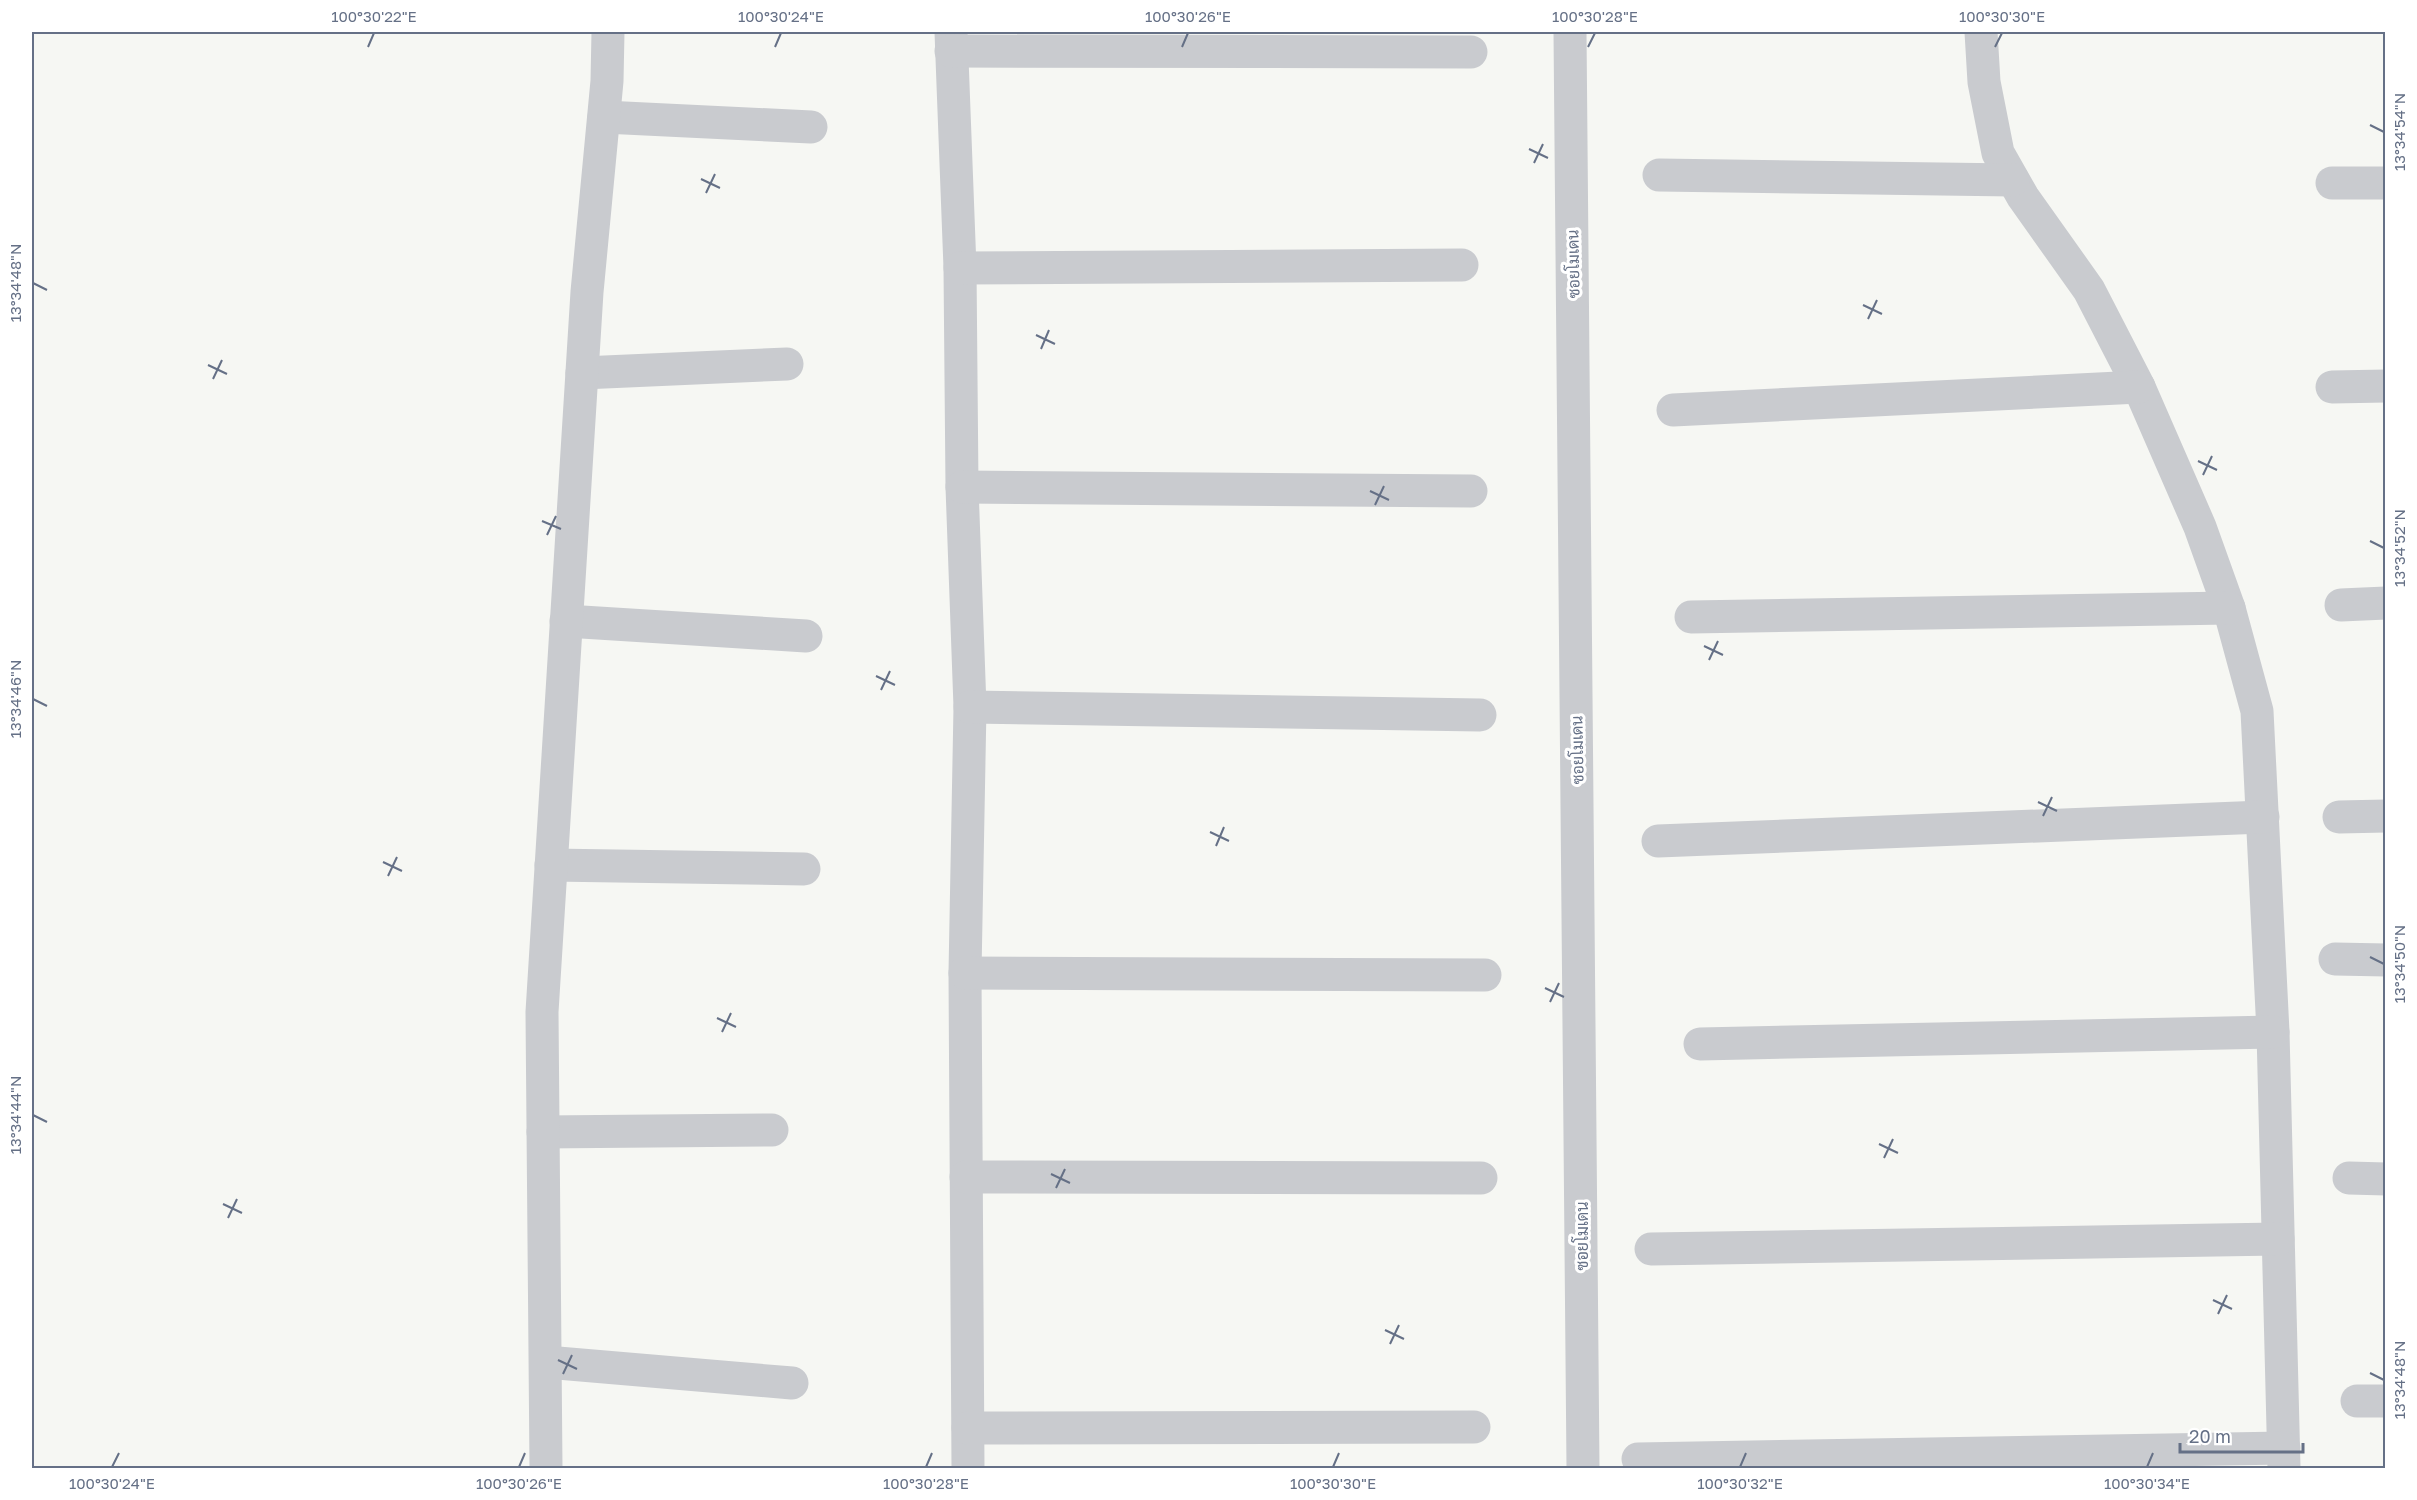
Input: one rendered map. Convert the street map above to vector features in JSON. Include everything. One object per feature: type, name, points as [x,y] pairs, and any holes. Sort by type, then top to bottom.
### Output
[{"type":"street","points":[[546,1468],[542,1012],[582,373],[604,117],[608,32]]},
{"type":"street","name":"ซอยโมเดน","points":[[1570,32],[1583,1468]]},
{"type":"street","points":[[1638,1459],[2284,1458],[2273,1032],[2257,711],[2229,608],[2200,526],[2139,387],[2089,290],[2013,180],[1998,153],[1984,82],[1981,32]]},
{"type":"street","points":[[968,1468],[965,973],[970,706],[962,487],[960,268],[951,41],[1471,52]]},
{"type":"street","points":[[604,117],[811,127]]},
{"type":"street","points":[[1659,175],[2013,180]]},
{"type":"street","points":[[2332,183],[2385,183]]},
{"type":"street","points":[[960,268],[1462,265]]},
{"type":"street","points":[[582,373],[787,364]]},
{"type":"street","points":[[2332,387],[2385,386]]},
{"type":"street","points":[[1674,410],[2139,387]]},
{"type":"street","points":[[962,487],[1471,491]]},
{"type":"street","points":[[2341,605],[2385,603]]},
{"type":"street","points":[[1691,617],[2229,608]]},
{"type":"street","points":[[566,621],[806,636]]},
{"type":"street","points":[[970,706],[1480,715]]},
{"type":"street","points":[[2339,817],[2385,816]]},
{"type":"street","points":[[1658,841],[2264,817]]},
{"type":"street","points":[[551,865],[804,869]]},
{"type":"street","points":[[2335,959],[2385,960]]},
{"type":"street","points":[[965,973],[1485,975]]},
{"type":"street","points":[[1700,1044],[2273,1032]]},
{"type":"street","points":[[543,1132],[772,1130]]},
{"type":"street","points":[[966,1177],[1481,1178]]},
{"type":"street","points":[[2349,1178],[2385,1179]]},
{"type":"street","points":[[1651,1249],[2278,1239]]},
{"type":"street","points":[[546,1362],[792,1383]]},
{"type":"street","points":[[968,1428],[1473,1427]]}]
